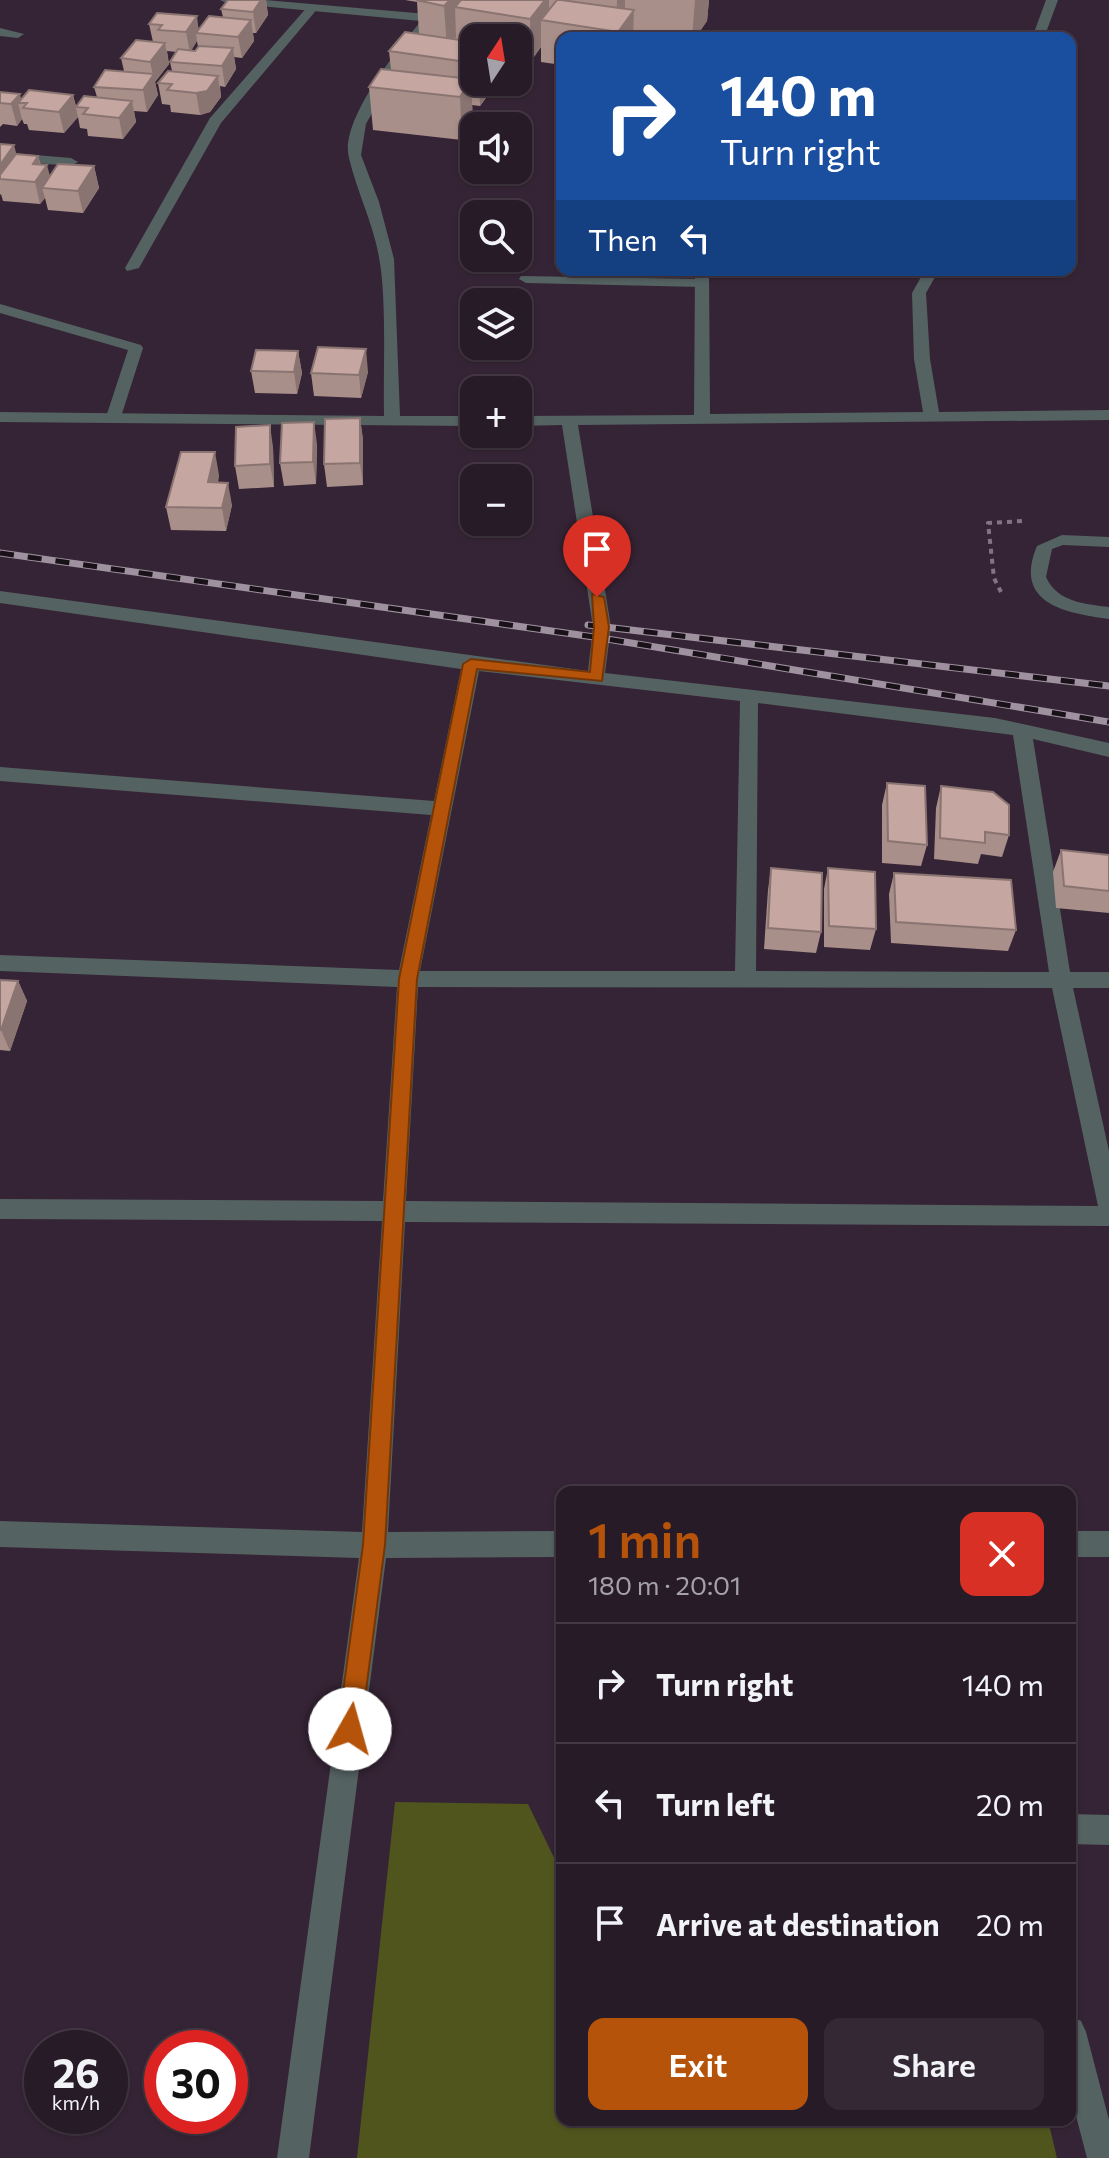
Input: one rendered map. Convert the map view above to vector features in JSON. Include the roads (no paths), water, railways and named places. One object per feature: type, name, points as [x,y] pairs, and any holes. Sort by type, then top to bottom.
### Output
[{"type":"street","points":[[226,0],[429,18]]},
{"type":"street","points":[[392,422],[387,259],[372,202],[354,155],[360,124],[393,63],[429,18],[458,0]]},
{"type":"street","points":[[1040,32],[1052,0]]},
{"type":"street","points":[[132,268],[215,121],[313,7]]},
{"type":"street","points":[[0,32],[18,34]]},
{"type":"street","points":[[0,156],[71,162]]},
{"type":"street","points":[[929,276],[919,293],[922,359],[932,417]]},
{"type":"street","points":[[526,279],[701,277],[702,419]]},
{"type":"street","points":[[0,308],[136,348],[113,420]]},
{"type":"street","points":[[532,421],[1109,415]]},
{"type":"street","points":[[0,417],[460,421]]},
{"type":"street","points":[[569,420],[602,627],[596,677]]},
{"type":"street","points":[[1109,542],[1062,540],[1045,546],[1038,559],[1040,584],[1048,596],[1066,606],[1109,613]]},
{"type":"street","points":[[0,597],[471,664],[1022,730],[1109,750]]},
{"type":"street","points":[[293,2158],[374,1545],[408,979],[471,664]]},
{"type":"street","points":[[745,979],[749,695]]},
{"type":"street","points":[[1022,730],[1061,980],[1109,1204]]},
{"type":"street","points":[[0,774],[442,809]]},
{"type":"street","points":[[0,963],[408,979],[1109,980]]},
{"type":"street","points":[[0,1209],[394,1214],[1109,1216]]},
{"type":"street","points":[[0,1534],[374,1545],[556,1544]]},
{"type":"street","points":[[1076,1544],[1109,1544]]},
{"type":"street","points":[[1076,1829],[1109,1830]]},
{"type":"street","points":[[1076,2055],[1103,2158]]},
{"type":"railway","points":[[0,553],[601,638],[1109,722]]},
{"type":"railway","points":[[588,625],[1109,686]]}]
